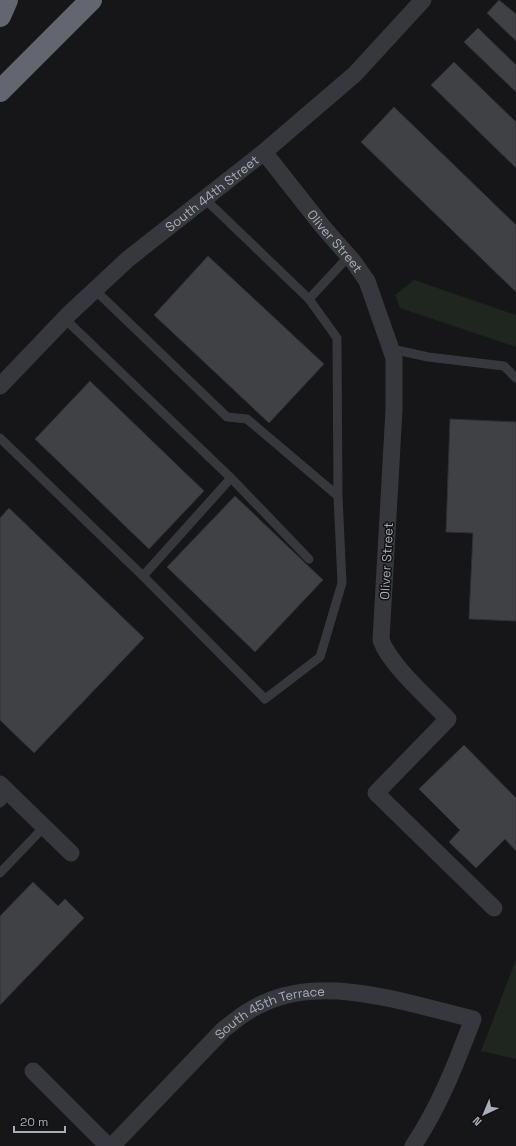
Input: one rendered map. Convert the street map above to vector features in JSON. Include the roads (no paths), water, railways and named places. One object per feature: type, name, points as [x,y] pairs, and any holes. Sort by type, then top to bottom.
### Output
[{"type":"highway","points":[[0,16],[7,0]]},
{"type":"highway","points":[[0,91],[92,0]]},
{"type":"street","name":"South 44th Street","points":[[0,386],[65,318],[128,259],[264,152],[355,74],[423,0]]},
{"type":"street","name":"Oliver Street","points":[[264,152],[323,227],[349,256],[366,281],[394,358],[394,410],[381,640],[385,650],[397,664],[448,718],[376,793],[494,908]]},
{"type":"street","points":[[3,793],[44,827],[71,854]]},
{"type":"street","name":"South 45th Terrace","points":[[112,1146],[223,1030],[263,1003],[298,993],[359,992],[473,1019],[448,1084],[437,1106],[413,1146]]},
{"type":"street","points":[[34,1071],[108,1146]]},
{"type":"lane","points":[[0,438],[143,576],[265,699],[320,657],[342,583],[338,496],[337,338],[310,299],[205,199]]},
{"type":"lane","points":[[310,299],[349,256]]},
{"type":"lane","points":[[94,290],[227,417],[247,419],[338,496]]},
{"type":"lane","points":[[65,318],[231,478],[309,559]]},
{"type":"lane","points":[[392,349],[428,357],[504,366],[516,378]]},
{"type":"lane","points":[[143,576],[231,478]]},
{"type":"lane","points":[[0,873],[44,827]]}]
